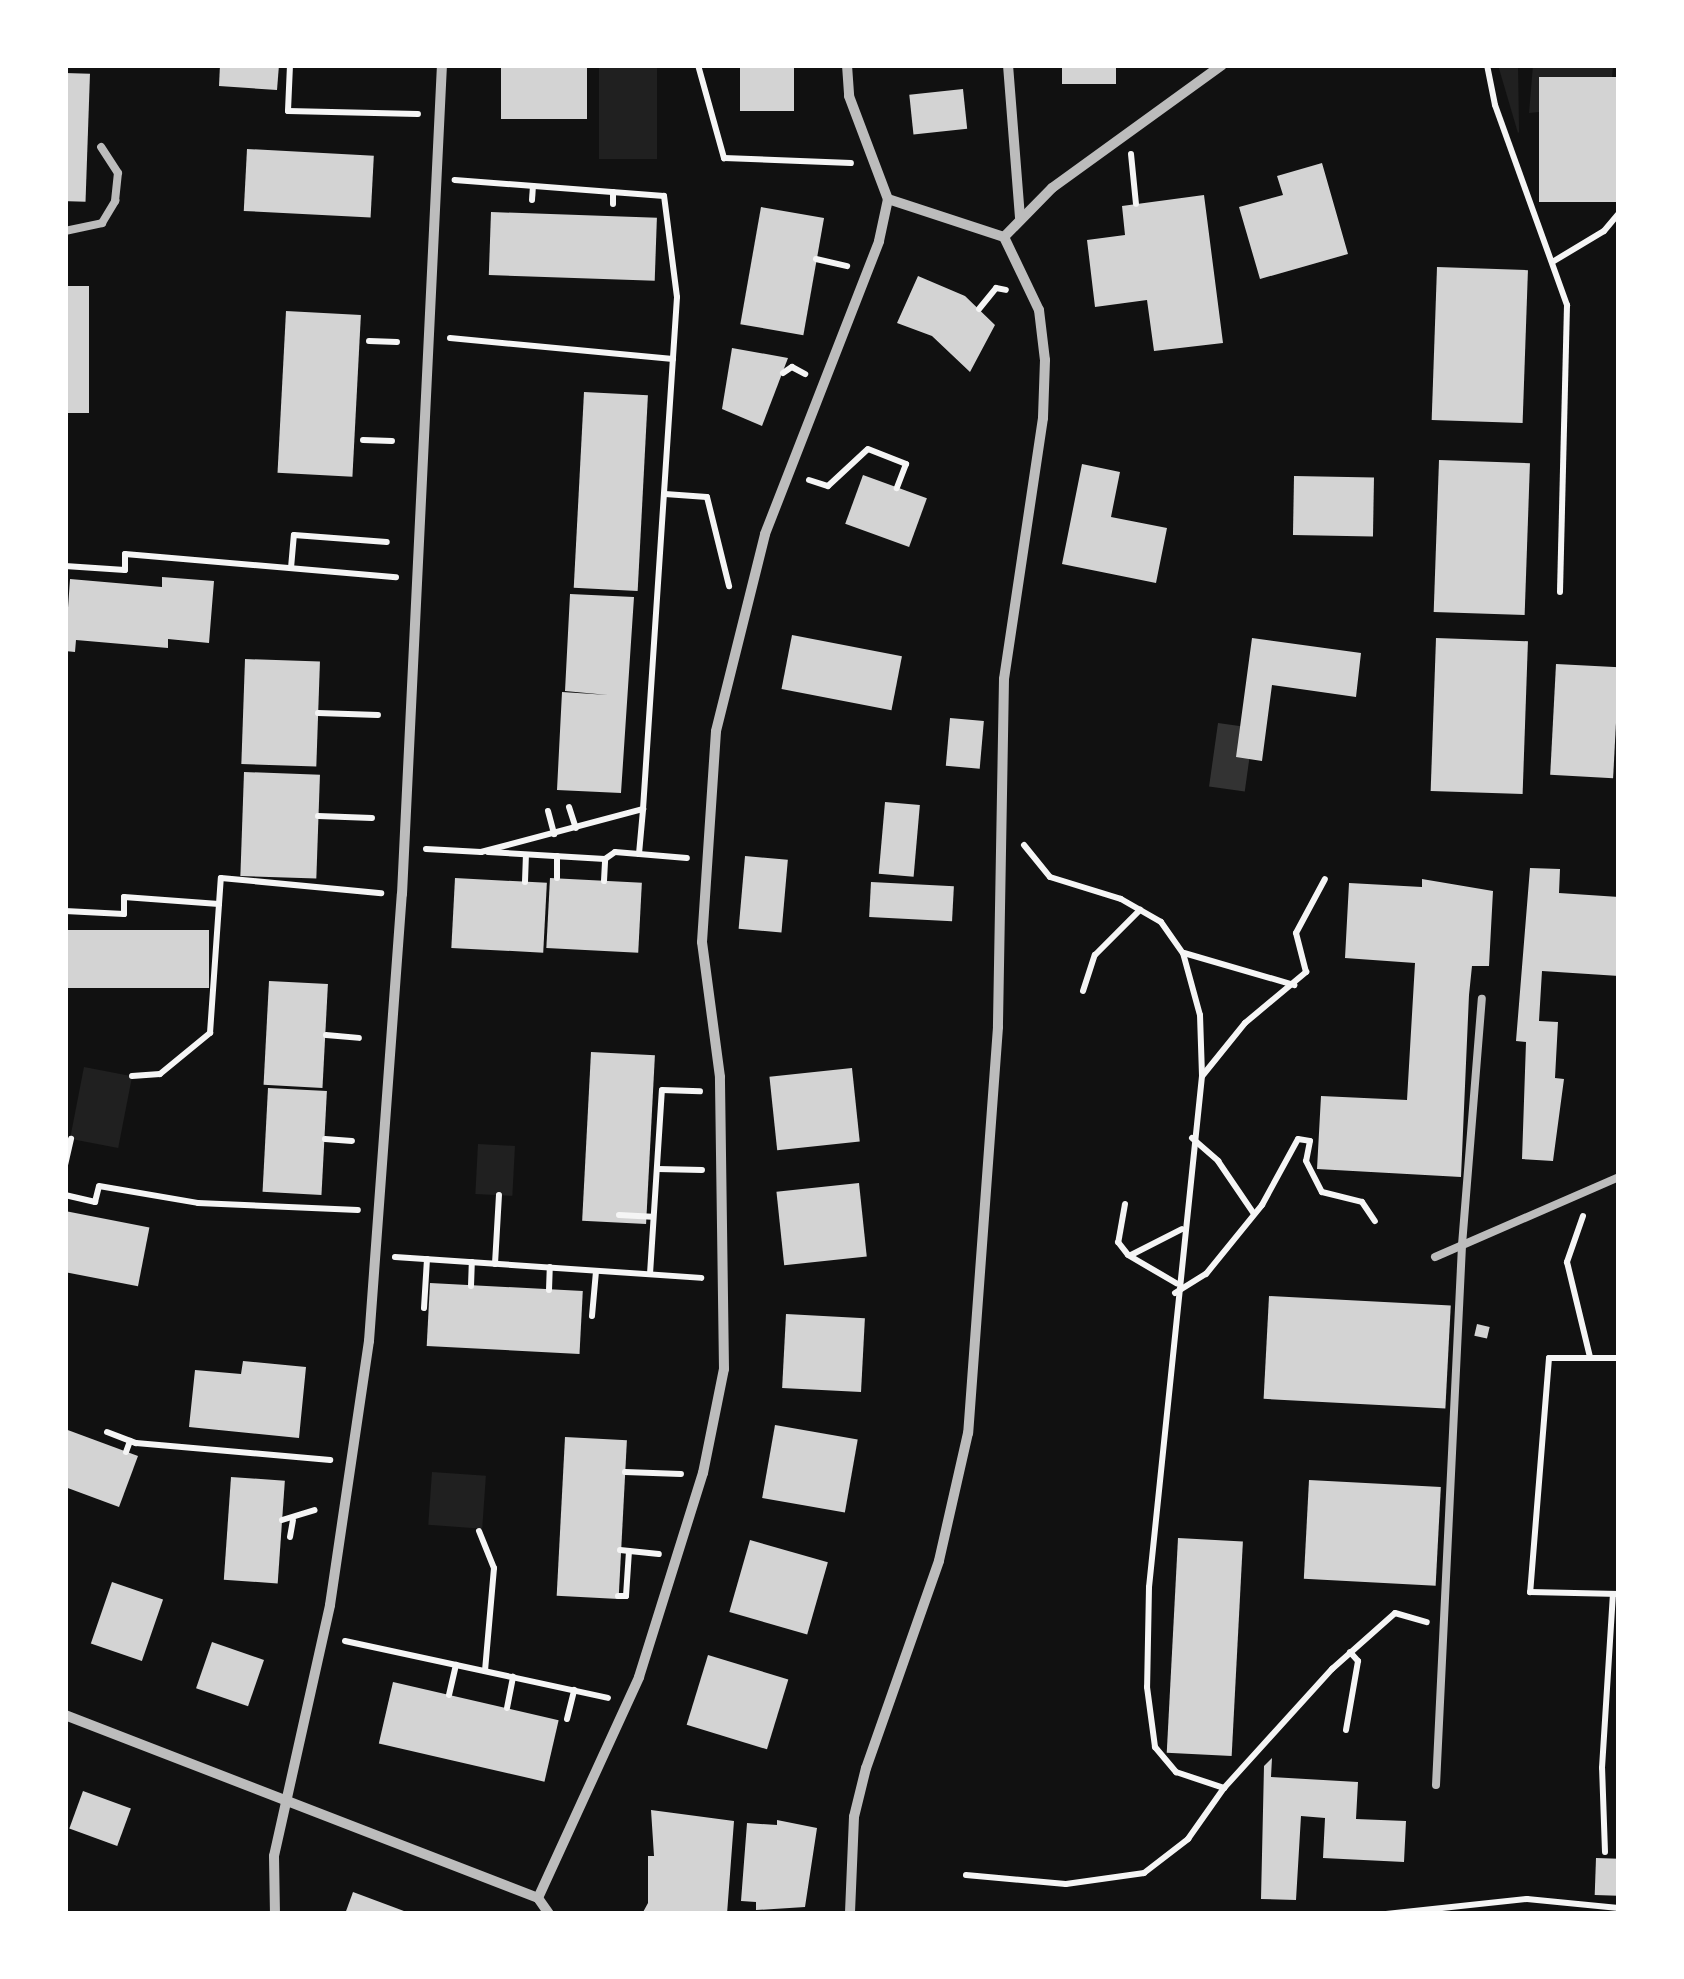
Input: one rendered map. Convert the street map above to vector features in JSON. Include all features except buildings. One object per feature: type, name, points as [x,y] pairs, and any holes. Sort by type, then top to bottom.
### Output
[{"type":"street","points":[[275,1914],[274,1856],[339,1553],[376,1256],[402,894],[442,65]]},
{"type":"street","points":[[538,1898],[628,1702],[680,1555],[724,1369],[720,1077],[702,942],[704,859],[716,730],[739,622],[789,473],[879,241],[888,199],[878,164],[849,96],[847,65]]},
{"type":"street","points":[[1008,65],[1020,218]]},
{"type":"street","points":[[1004,237],[1020,218],[1222,65]]},
{"type":"street","points":[[850,1914],[854,1817],[866,1768],[940,1561],[968,1433],[998,1027],[1004,680],[1043,418],[1045,360],[1030,285],[1004,237],[888,199]]},
{"type":"street","points":[[65,1716],[286,1797],[538,1898],[549,1914]]},
{"type":"lane","points":[[65,231],[102,223],[115,201],[118,173],[100,147]]},
{"type":"lane","points":[[1436,1785],[1462,1245],[1482,999]]},
{"type":"lane","points":[[1435,1257],[1619,1177]]},
{"type":"path","points":[[290,65],[288,111],[418,114]]},
{"type":"path","points":[[698,65],[724,158],[878,164]]},
{"type":"path","points":[[1487,65],[1495,105],[1567,306],[1560,592]]},
{"type":"path","points":[[1129,132],[1136,204]]},
{"type":"path","points":[[439,179],[664,196],[677,297],[639,854]]},
{"type":"path","points":[[532,200],[533,186]]},
{"type":"path","points":[[612,204],[613,192]]},
{"type":"path","points":[[1554,261],[1604,231],[1619,213]]},
{"type":"path","points":[[979,310],[996,288],[1016,292],[1030,285]]},
{"type":"path","points":[[430,336],[673,358]]},
{"type":"path","points":[[369,340],[396,342]]},
{"type":"path","points":[[363,440],[392,441]]},
{"type":"path","points":[[789,473],[828,486],[868,449],[906,464],[897,488]]},
{"type":"path","points":[[666,494],[707,497],[739,622]]},
{"type":"path","points":[[291,568],[294,535],[387,542]]},
{"type":"path","points":[[65,566],[124,570],[126,554],[418,578]]},
{"type":"path","points":[[318,713],[378,715]]},
{"type":"path","points":[[569,806],[576,828]]},
{"type":"path","points":[[481,852],[643,810]]},
{"type":"path","points":[[548,811],[554,834]]},
{"type":"path","points":[[318,816],[372,818]]},
{"type":"path","points":[[1001,817],[1050,877],[1162,922],[1183,952],[1200,1014],[1202,1076],[1175,1293],[1174,1363],[1157,1469],[1147,1686],[1155,1748],[1176,1772],[1224,1788]]},
{"type":"path","points":[[404,847],[605,859],[616,852],[704,859]]},
{"type":"path","points":[[525,882],[526,855]]},
{"type":"path","points":[[556,878],[557,856]]},
{"type":"path","points":[[604,881],[605,859]]},
{"type":"path","points":[[132,1076],[160,1074],[210,1033],[221,878],[402,894]]},
{"type":"path","points":[[1202,1076],[1245,1023],[1306,972],[1296,933],[1325,879]]},
{"type":"path","points":[[65,910],[124,914],[124,896],[219,904]]},
{"type":"path","points":[[1082,991],[1095,955],[1140,910]]},
{"type":"path","points":[[1183,952],[1294,985]]},
{"type":"path","points":[[326,1035],[359,1038]]},
{"type":"path","points":[[652,1095],[681,1092]]},
{"type":"path","points":[[650,1274],[662,1095]]},
{"type":"path","points":[[65,1165],[72,1138]]},
{"type":"path","points":[[1192,1138],[1218,1161],[1254,1214]]},
{"type":"path","points":[[325,1139],[352,1140]]},
{"type":"path","points":[[1175,1293],[1206,1274],[1254,1214],[1298,1139],[1310,1140],[1306,1161],[1322,1192],[1362,1202],[1375,1221]]},
{"type":"path","points":[[649,1172],[672,1170]]},
{"type":"path","points":[[65,1195],[95,1202],[98,1186],[198,1203],[379,1210]]},
{"type":"path","points":[[1590,1358],[1567,1262],[1593,1186]]},
{"type":"path","points":[[495,1264],[499,1195]]},
{"type":"path","points":[[1125,1204],[1118,1242],[1128,1256],[1176,1283]]},
{"type":"path","points":[[618,1215],[652,1217]]},
{"type":"path","points":[[1128,1256],[1182,1229]]},
{"type":"path","points":[[376,1256],[723,1280]]},
{"type":"path","points":[[424,1308],[426,1259]]},
{"type":"path","points":[[470,1286],[472,1262]]},
{"type":"path","points":[[549,1290],[550,1267]]},
{"type":"path","points":[[592,1316],[596,1271]]},
{"type":"path","points":[[1605,1852],[1616,1594],[1530,1592],[1549,1358],[1619,1358]]},
{"type":"path","points":[[108,1432],[130,1441],[331,1460]]},
{"type":"path","points":[[126,1452],[130,1441]]},
{"type":"path","points":[[625,1472],[702,1475]]},
{"type":"path","points":[[290,1537],[298,1510],[314,1510]]},
{"type":"path","points":[[282,1520],[293,1520]]},
{"type":"path","points":[[480,1531],[494,1568],[485,1671]]},
{"type":"path","points":[[618,1596],[626,1596],[624,1551],[680,1555]]},
{"type":"path","points":[[966,1875],[1066,1884],[1144,1872],[1188,1839],[1224,1788],[1350,1652],[1395,1612],[1444,1627]]},
{"type":"path","points":[[345,1641],[628,1702]]},
{"type":"path","points":[[1346,1730],[1358,1661],[1350,1652]]},
{"type":"path","points":[[449,1695],[456,1665]]},
{"type":"path","points":[[507,1708],[513,1677]]},
{"type":"path","points":[[568,1718],[574,1690]]},
{"type":"path","points":[[1386,1914],[1527,1899],[1619,1908]]},
{"type":"shaded area","points":[[599,65],[657,65],[657,159],[599,159]]},
{"type":"shaded area","points":[[1498,65],[1518,65],[1518,133]]},
{"type":"shaded area","points":[[1533,65],[1619,67],[1613,67],[1612,77],[1539,77],[1539,112],[1529,113]]},
{"type":"shaded area","points":[[1218,723],[1254,728],[1245,791],[1209,786]]},
{"type":"shaded area","points":[[84,1067],[132,1076],[118,1148],[70,1139]]},
{"type":"shaded area","points":[[478,1144],[515,1146],[512,1196],[475,1194]]},
{"type":"shaded area","points":[[432,1472],[486,1476],[482,1529],[428,1525]]}]
